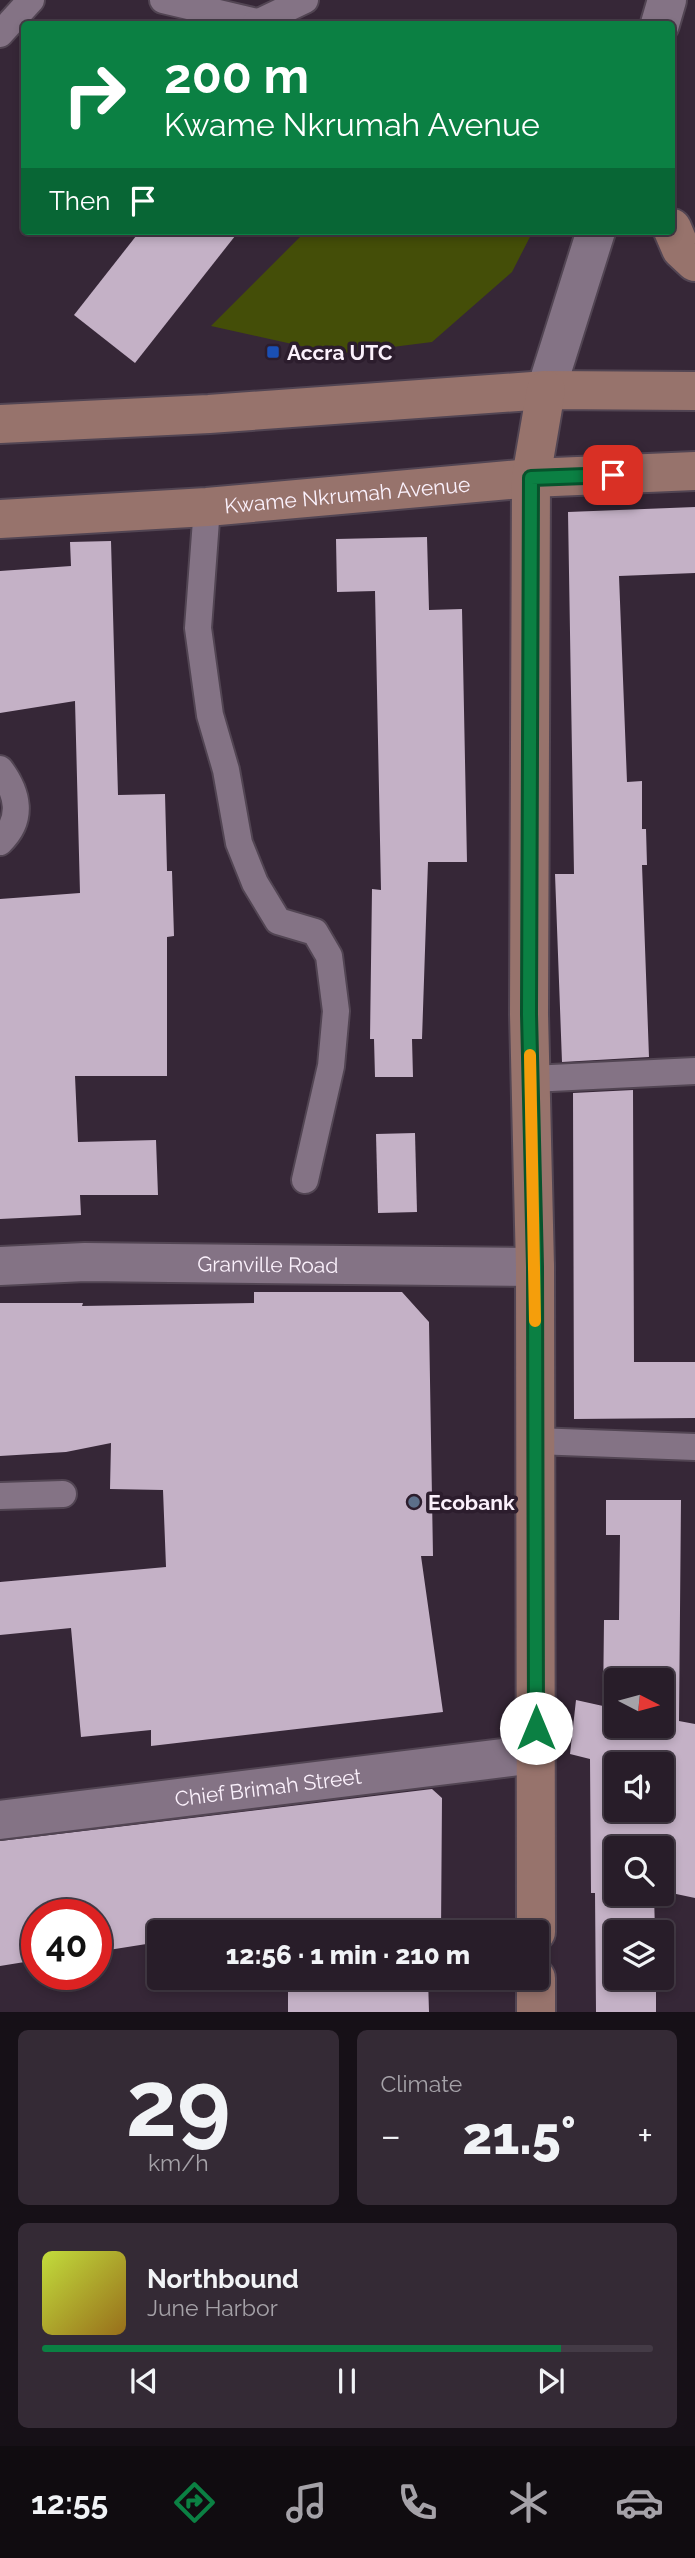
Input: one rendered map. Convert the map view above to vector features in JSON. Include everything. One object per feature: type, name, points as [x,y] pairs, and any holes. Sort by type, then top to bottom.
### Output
[{"type":"street","points":[[661,21],[667,0]]},
{"type":"street","points":[[536,1920],[531,478],[546,390],[595,235]]},
{"type":"street","points":[[675,235],[681,249],[695,262]]},
{"type":"street","points":[[0,424],[209,414],[546,390],[695,391]]},
{"type":"street","name":"Kwame Nkrumah Avenue","points":[[0,519],[207,506],[531,478],[695,471]]},
{"type":"street","name":"Granville Road","points":[[0,1266],[85,1262],[535,1267]]},
{"type":"street","name":"Chief Brimah Street","points":[[0,1820],[536,1754]]},
{"type":"street","points":[[536,1990],[536,2012]]},
{"type":"lane","points":[[0,34],[31,0]]},
{"type":"lane","points":[[163,0],[248,21]]},
{"type":"lane","points":[[260,21],[304,0]]},
{"type":"lane","points":[[207,506],[198,628],[210,715],[226,770],[239,843],[256,883],[278,921],[316,932],[329,956],[335,1011],[331,1066],[305,1180]]},
{"type":"lane","points":[[0,769],[15,791],[16,814],[8,835],[0,842]]},
{"type":"lane","points":[[531,1079],[695,1071]]},
{"type":"lane","points":[[535,1441],[695,1447]]},
{"type":"lane","points":[[0,1496],[63,1494]]},
{"type":"green space","points":[[302,235],[531,235],[512,272],[432,342],[337,354],[211,326]]},
{"type":"building","points":[[137,235],[236,235],[135,363],[74,315]]},
{"type":"building","points":[[695,507],[695,573],[619,576],[627,782],[642,781],[642,829],[646,829],[647,865],[642,865],[649,1057],[562,1062],[555,874],[574,874],[568,512]]},
{"type":"building","points":[[427,537],[429,610],[462,609],[467,862],[428,862],[422,1039],[412,1039],[413,1077],[375,1077],[374,1039],[370,1039],[372,889],[381,890],[375,591],[337,592],[336,539]]},
{"type":"building","points":[[111,541],[118,795],[165,794],[167,871],[172,871],[174,936],[167,937],[167,1076],[75,1076],[78,1142],[156,1140],[158,1195],[80,1195],[81,1215],[0,1219],[0,899],[80,893],[75,701],[0,713],[0,571],[71,566],[70,542]]},
{"type":"building","points":[[633,1090],[634,1362],[695,1362],[695,1418],[574,1419],[573,1093]]},
{"type":"building","points":[[415,1133],[417,1212],[378,1213],[376,1134]]},
{"type":"building","points":[[254,1292],[402,1292],[429,1322],[433,1556],[421,1556],[443,1712],[151,1746],[151,1730],[81,1737],[71,1628],[0,1635],[0,1582],[166,1567],[163,1490],[110,1489],[111,1443],[66,1452],[0,1456],[0,1303],[83,1303],[82,1306],[254,1303]]},
{"type":"building","points":[[606,1500],[681,1500],[679,1721],[695,1724],[695,1898],[674,1894],[674,1836],[604,1836],[604,1906],[654,1906],[655,1920],[604,1920],[604,1990],[656,1990],[656,2012],[596,2012],[595,1893],[591,1893],[590,1759],[570,1754],[576,1700],[603,1706],[604,1620],[619,1620],[620,1535],[606,1535]]},
{"type":"building","points":[[432,1789],[442,1798],[441,1920],[147,1920],[147,1944],[112,1949],[112,1899],[21,1899],[21,1963],[0,1966],[0,1841]]},
{"type":"building","points":[[288,1990],[428,1990],[429,2012],[288,2012]]},
{"type":"slow traffic","points":[[530,1055],[535,1321]]},
{"type":"place","name":"Accra UTC","points":[[273,352]]},
{"type":"place","name":"Ecobank","points":[[414,1502]]},
{"type":"route","points":[[536,1728],[535,1267],[529,1014],[531,478],[613,475]]}]
